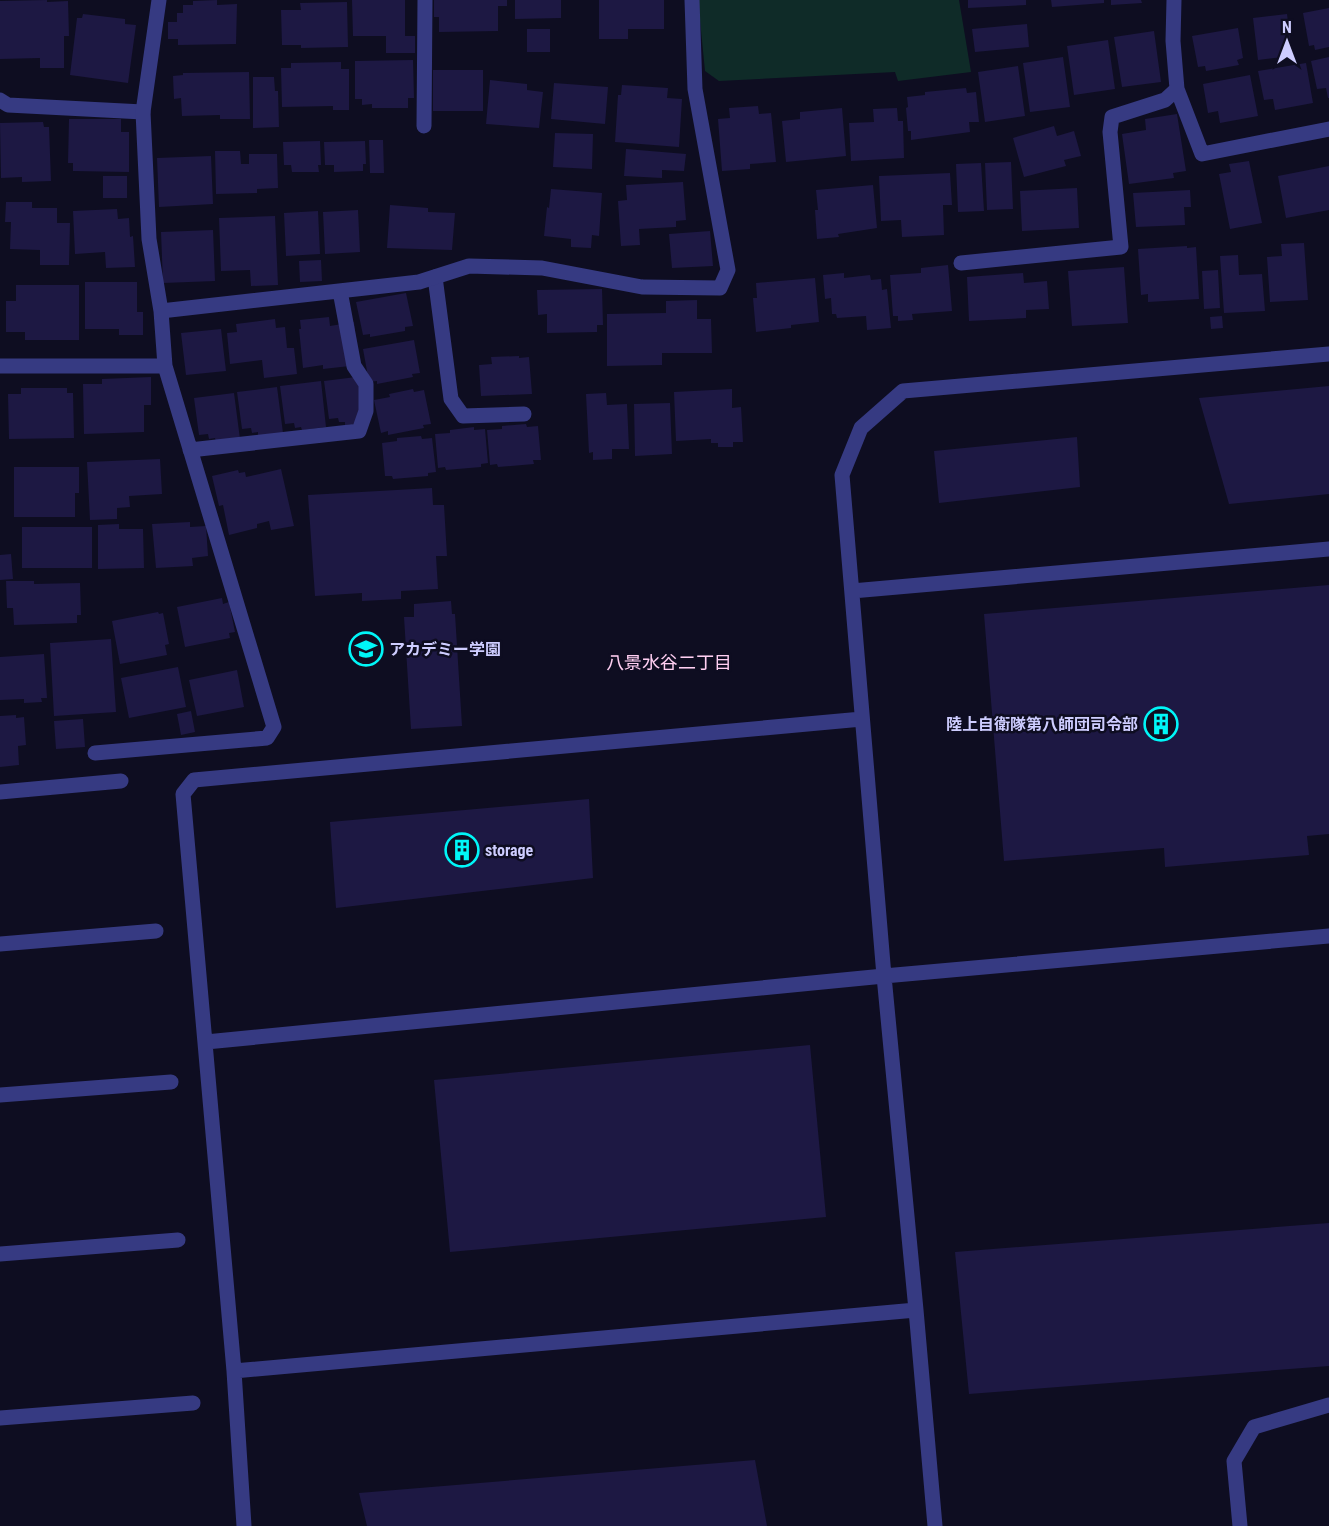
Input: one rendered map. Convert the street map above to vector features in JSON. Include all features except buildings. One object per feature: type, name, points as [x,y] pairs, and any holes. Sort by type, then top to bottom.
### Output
[{"type":"street","points":[[95,753],[267,738],[274,727],[165,366],[161,311],[149,239],[143,112],[159,0]]},
{"type":"street","points":[[424,126],[425,0]]},
{"type":"street","points":[[161,311],[419,282],[469,266],[542,268],[642,287],[720,288],[728,270],[694,90],[692,0]]},
{"type":"street","points":[[1174,0],[1173,41],[1177,89],[1202,154],[1329,129]]},
{"type":"street","points":[[961,263],[1121,247],[1110,132],[1112,117],[1165,100],[1177,89]]},
{"type":"street","points":[[0,100],[8,105],[143,112]]},
{"type":"street","points":[[435,277],[451,399],[463,417],[524,414]]},
{"type":"street","points":[[190,450],[359,431],[366,411],[366,384],[354,366],[340,291]]},
{"type":"street","points":[[935,1526],[884,976],[842,475],[861,428],[903,391],[1329,354]]},
{"type":"street","points":[[0,366],[165,366]]},
{"type":"street","points":[[852,591],[1329,549]]},
{"type":"street","points":[[244,1526],[234,1371],[183,794],[194,780],[862,719]]},
{"type":"street","points":[[0,792],[121,781]]},
{"type":"street","points":[[0,944],[156,931]]},
{"type":"street","points":[[206,1042],[884,976],[1329,936]]},
{"type":"street","points":[[0,1095],[171,1082]]},
{"type":"street","points":[[0,1254],[178,1240]]},
{"type":"street","points":[[234,1371],[916,1310]]},
{"type":"street","points":[[0,1418],[192,1403]]},
{"type":"street","points":[[1240,1526],[1234,1461],[1254,1427],[1329,1405]]},
{"type":"green space","points":[[698,0],[959,0],[971,72],[898,81],[895,72],[719,81],[705,71]]},
{"type":"place","name":"アカデミー学園","points":[[366,649]]},
{"type":"place","name":"陸上自衛隊第八師団司令部","points":[[1161,724]]},
{"type":"place","name":"storage","points":[[462,850]]},
{"type":"district","name":"八景水谷二丁目","points":[[669,662]]}]
